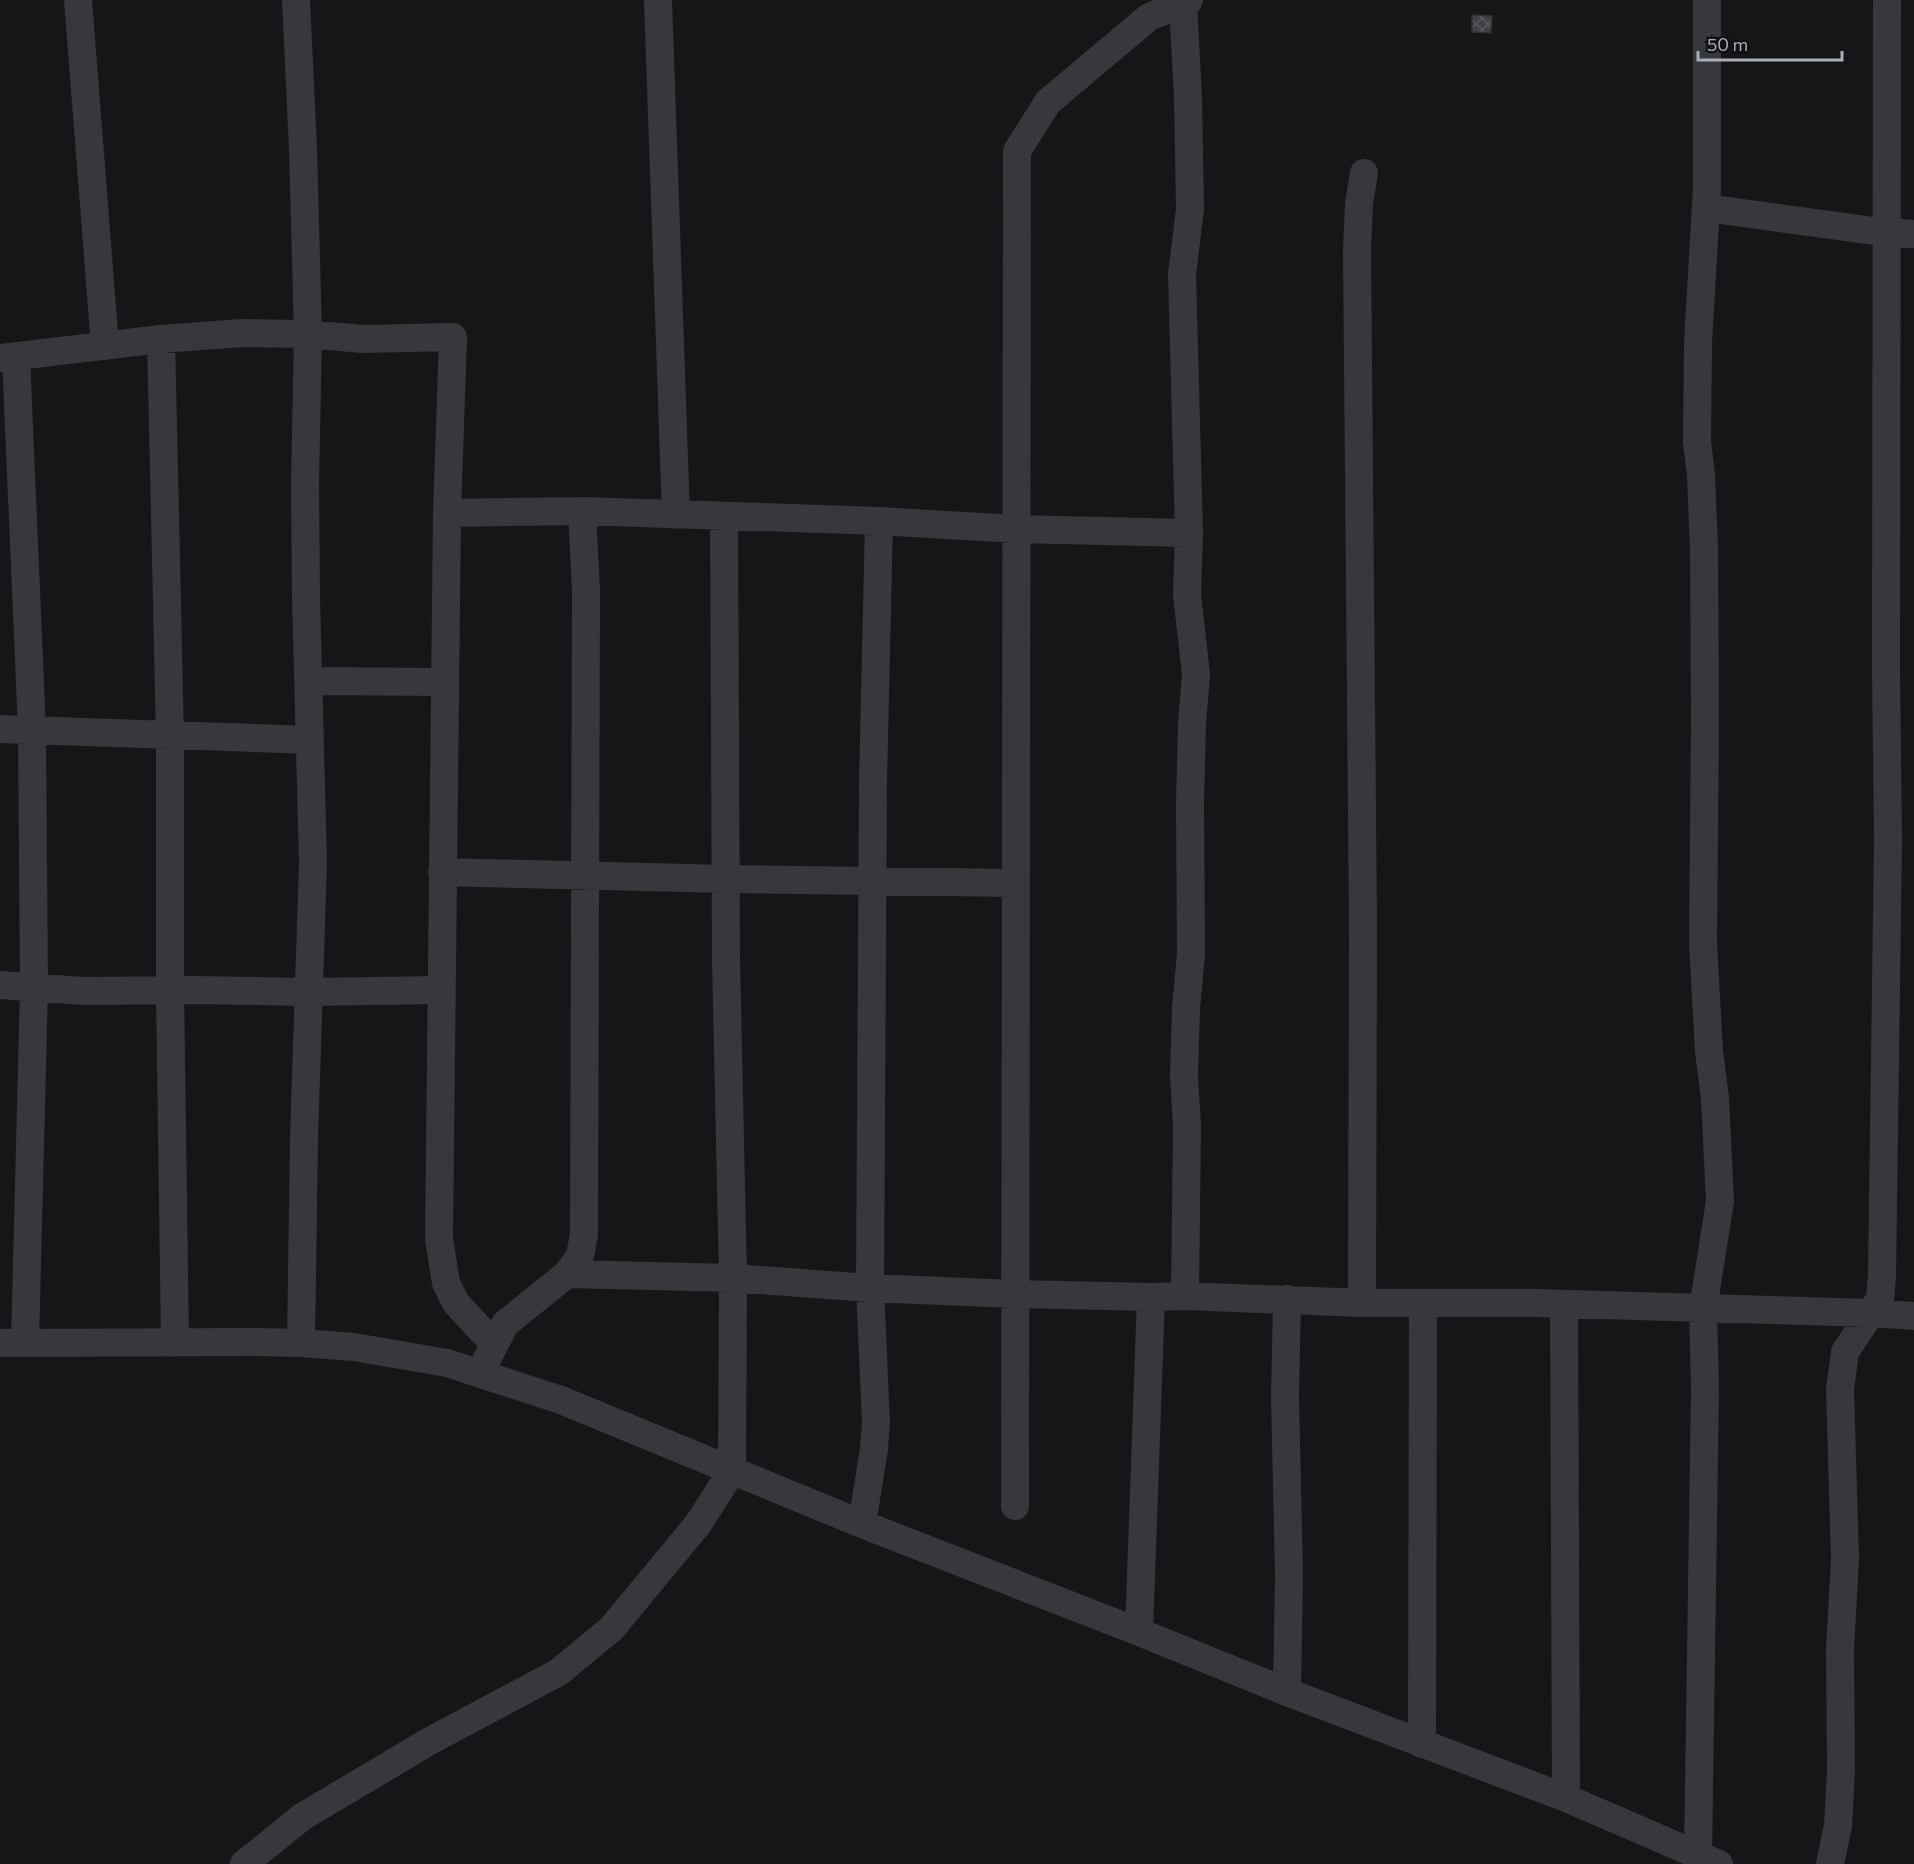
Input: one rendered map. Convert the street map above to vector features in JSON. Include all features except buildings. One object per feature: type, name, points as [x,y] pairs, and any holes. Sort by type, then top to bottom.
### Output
[{"type":"street","points":[[78,0],[105,346]]},
{"type":"street","points":[[296,0],[308,334],[305,507],[313,863],[301,1343]]},
{"type":"street","points":[[658,0],[676,515]]},
{"type":"street","points":[[494,1344],[456,1303],[446,1283],[439,1239],[447,513],[453,337],[362,339],[308,334],[242,333],[161,339],[8,357],[32,730],[34,987],[13,1343],[301,1343],[354,1347],[447,1362],[561,1400],[862,1524],[1287,1692],[1566,1798],[1709,1860],[1698,1753],[1706,1387],[1703,1309],[1720,1201],[1703,943],[1704,572],[1701,475],[1697,442],[1698,343],[1706,208],[1708,124],[1707,0]]},
{"type":"street","points":[[1830,1864],[1838,1826],[1841,1770],[1840,1649],[1845,1558],[1840,1389],[1845,1352],[1880,1299],[1882,1276],[1888,841],[1886,670],[1900,233],[1887,0]]},
{"type":"street","points":[[1015,1506],[1017,151],[1048,102],[1149,17],[1186,2],[1190,209],[1182,274],[1189,533],[1187,595],[1196,674],[1190,792],[1191,954],[1184,1046],[1187,1126],[1185,1296]]},
{"type":"street","points":[[1362,1303],[1364,927],[1357,249],[1359,204],[1364,173]]},
{"type":"street","points":[[1706,208],[1900,233]]},
{"type":"street","points":[[161,339],[170,736],[170,990],[175,1343]]},
{"type":"street","points":[[447,513],[582,512],[879,521],[1016,529],[1189,533]]},
{"type":"street","points":[[480,1373],[505,1324],[567,1274],[580,1256],[584,1234],[586,591],[582,512]]},
{"type":"street","points":[[244,1864],[302,1817],[428,1742],[560,1672],[612,1628],[698,1524],[732,1471],[733,1278],[726,879],[724,517]]},
{"type":"street","points":[[862,1524],[876,1423],[870,1288],[873,782],[879,521]]},
{"type":"street","points":[[309,681],[445,682]]},
{"type":"street","points":[[0,729],[309,740]]},
{"type":"street","points":[[442,872],[1016,883]]},
{"type":"street","points":[[0,985],[83,991],[441,990]]},
{"type":"street","points":[[567,1274],[733,1278],[870,1288],[1015,1294],[1150,1298],[1185,1296],[1362,1303],[1564,1304],[1914,1316]]},
{"type":"street","points":[[1139,1632],[1150,1298]]},
{"type":"street","points":[[1287,1299],[1285,1398],[1289,1574],[1287,1692]]},
{"type":"street","points":[[1422,1744],[1423,1303]]},
{"type":"street","points":[[1564,1304],[1566,1798]]}]
